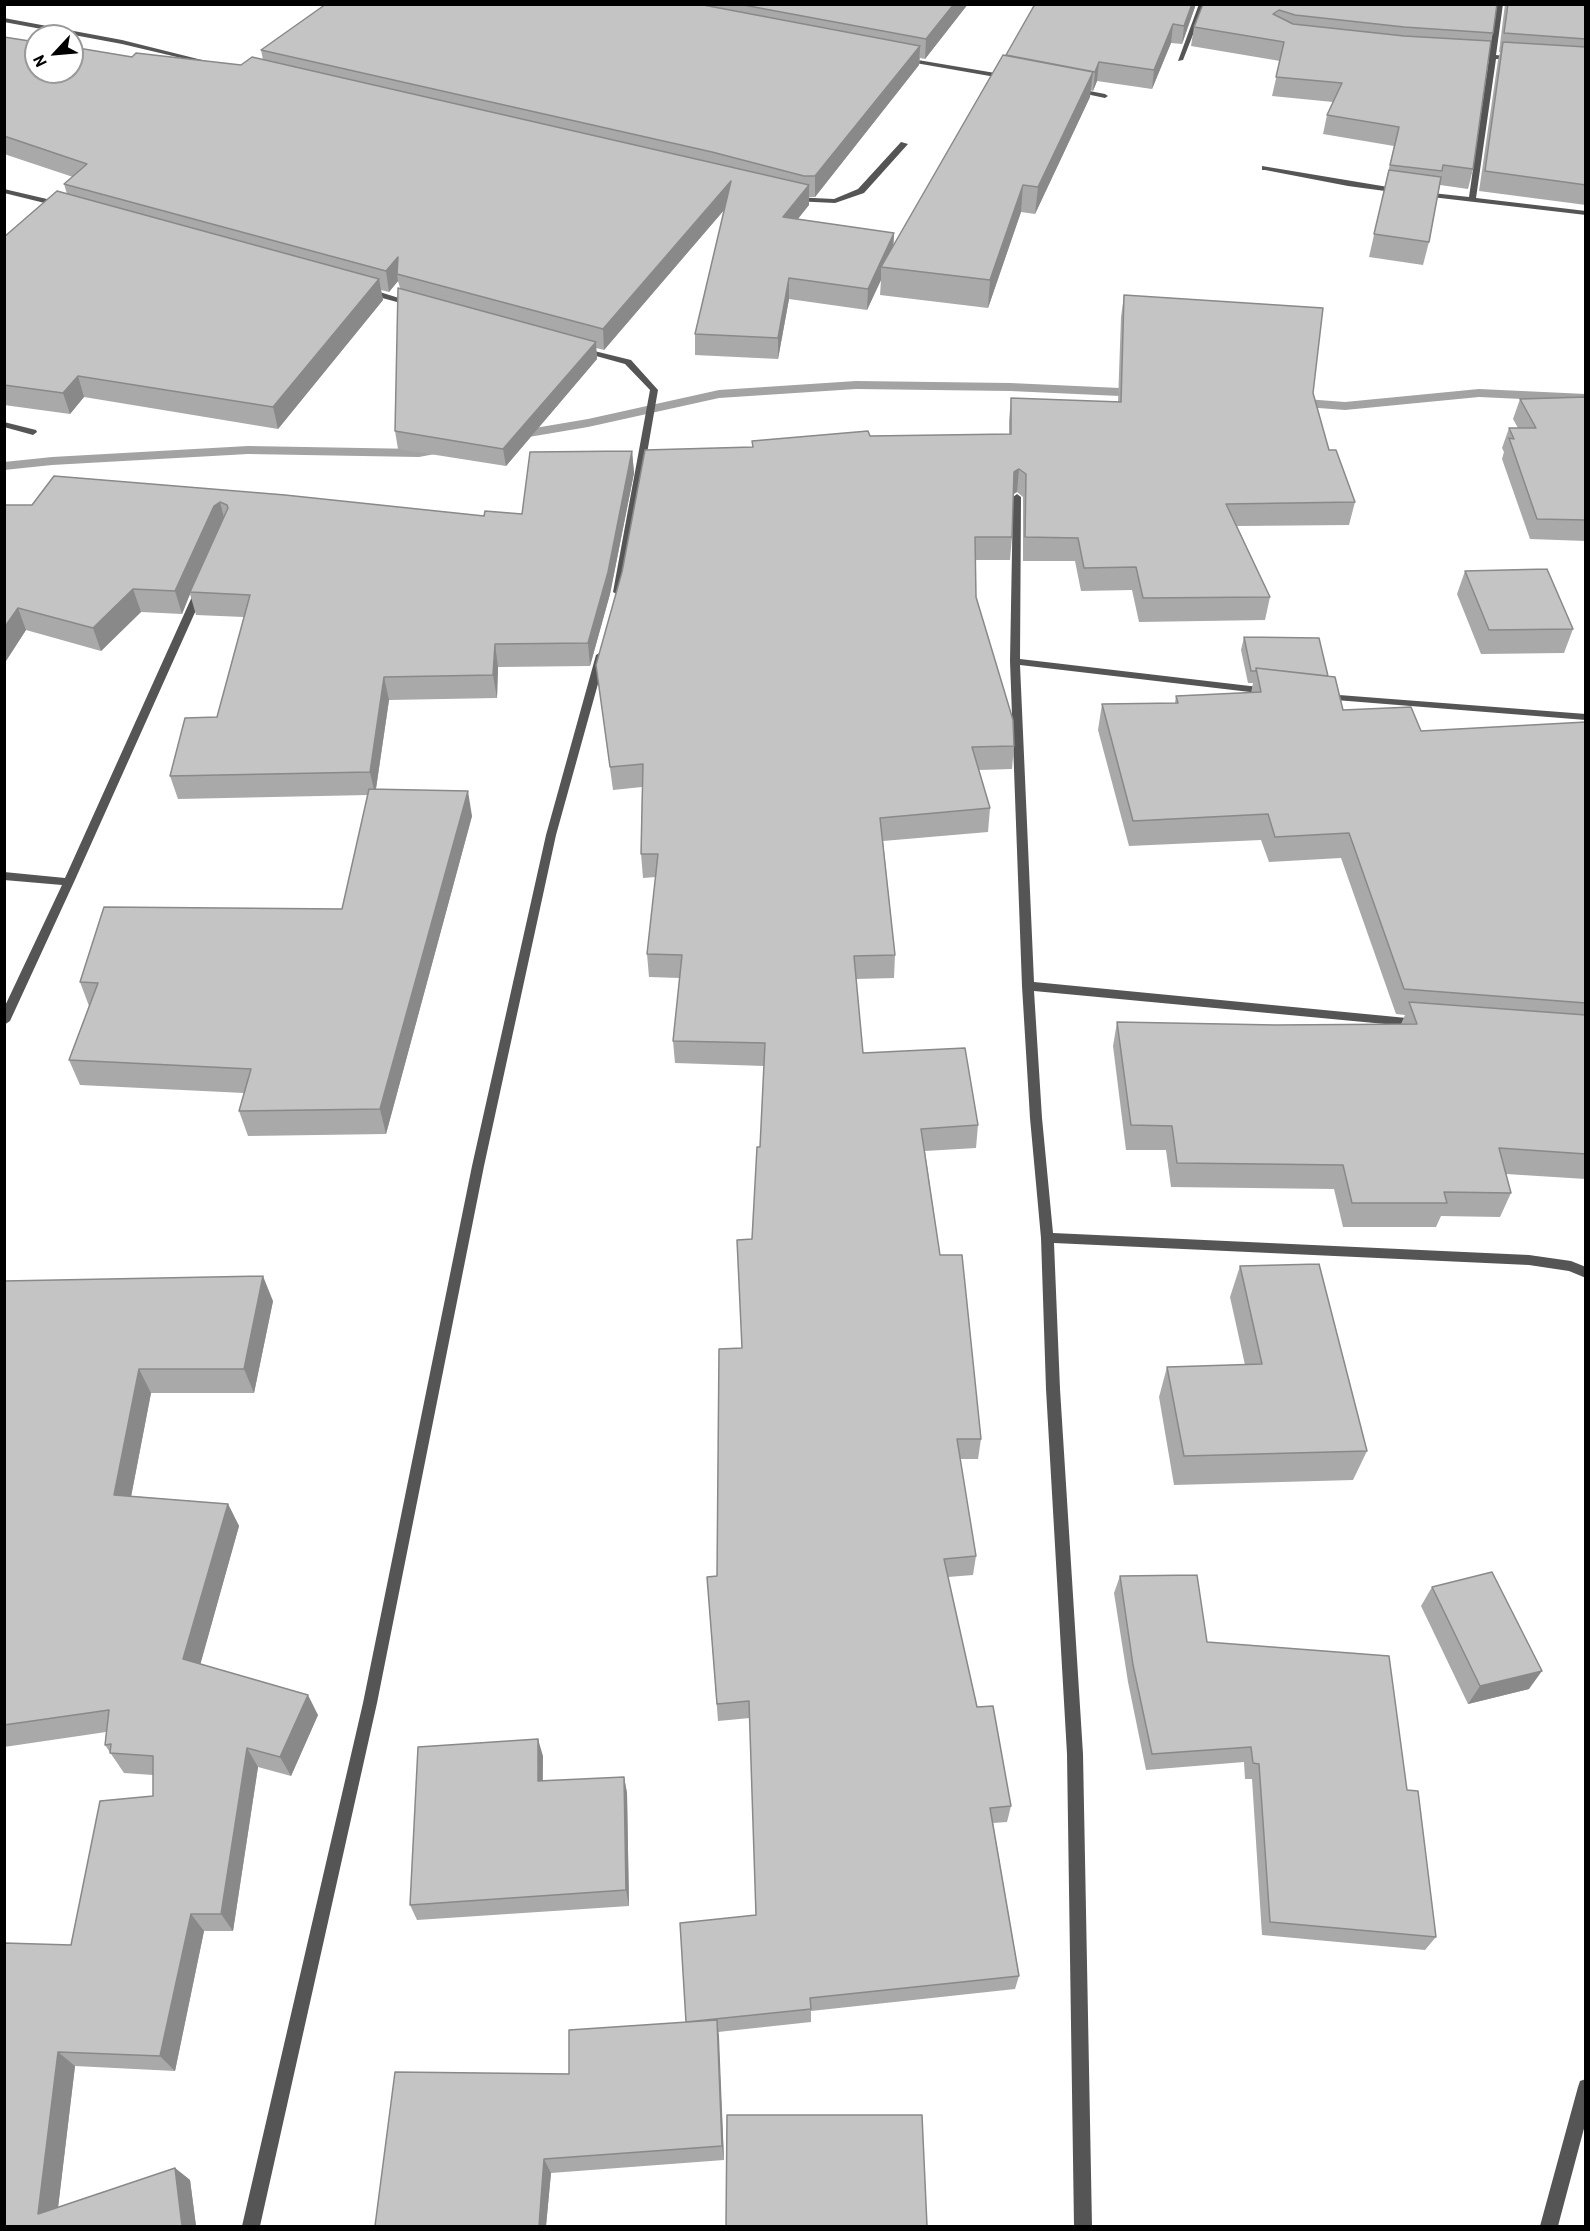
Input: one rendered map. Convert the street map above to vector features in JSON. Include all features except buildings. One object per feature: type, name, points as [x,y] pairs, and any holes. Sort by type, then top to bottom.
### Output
[{"type":"street","points":[[1180,60],[1202,4]]},
{"type":"street","points":[[1472,200],[1500,4]]},
{"type":"street","points":[[4,20],[122,42],[224,66]]},
{"type":"street","points":[[1470,55],[1527,59]]},
{"type":"street","points":[[895,58],[1019,79]]},
{"type":"street","points":[[1061,87],[1105,96]]},
{"type":"street","points":[[788,198],[823,201],[849,197],[861,191],[904,144]]},
{"type":"street","points":[[1265,168],[1348,184],[1405,191]]},
{"type":"street","points":[[4,191],[74,209]]},
{"type":"street","points":[[1416,193],[1586,213]]},
{"type":"street","points":[[358,288],[426,307]]},
{"type":"street","points":[[572,346],[628,362],[654,390],[614,606]]},
{"type":"street","points":[[4,424],[33,432]]},
{"type":"street","points":[[1017,497],[1015,661],[1028,986],[1036,1118],[1047,1238],[1053,1401],[1075,1754],[1083,2226]]},
{"type":"street","points":[[4,1021],[69,882],[202,584]]},
{"type":"street","points":[[251,2226],[370,1703],[478,1166],[548,847],[605,641]]},
{"type":"street","points":[[1015,661],[1279,692]]},
{"type":"street","points":[[1314,696],[1586,717]]},
{"type":"street","points":[[4,876],[69,882]]},
{"type":"street","points":[[1028,986],[1430,1024]]},
{"type":"street","points":[[1047,1238],[1529,1260],[1571,1266],[1586,1273]]},
{"type":"street","points":[[1549,2226],[1586,2087]]},
{"type":"waterway","points":[[511,436],[588,423],[719,394],[856,385],[1010,387],[1142,393]]},
{"type":"waterway","points":[[1292,402],[1345,406],[1479,393],[1586,398]]},
{"type":"waterway","points":[[4,466],[52,461],[248,450],[419,453],[446,448]]}]
